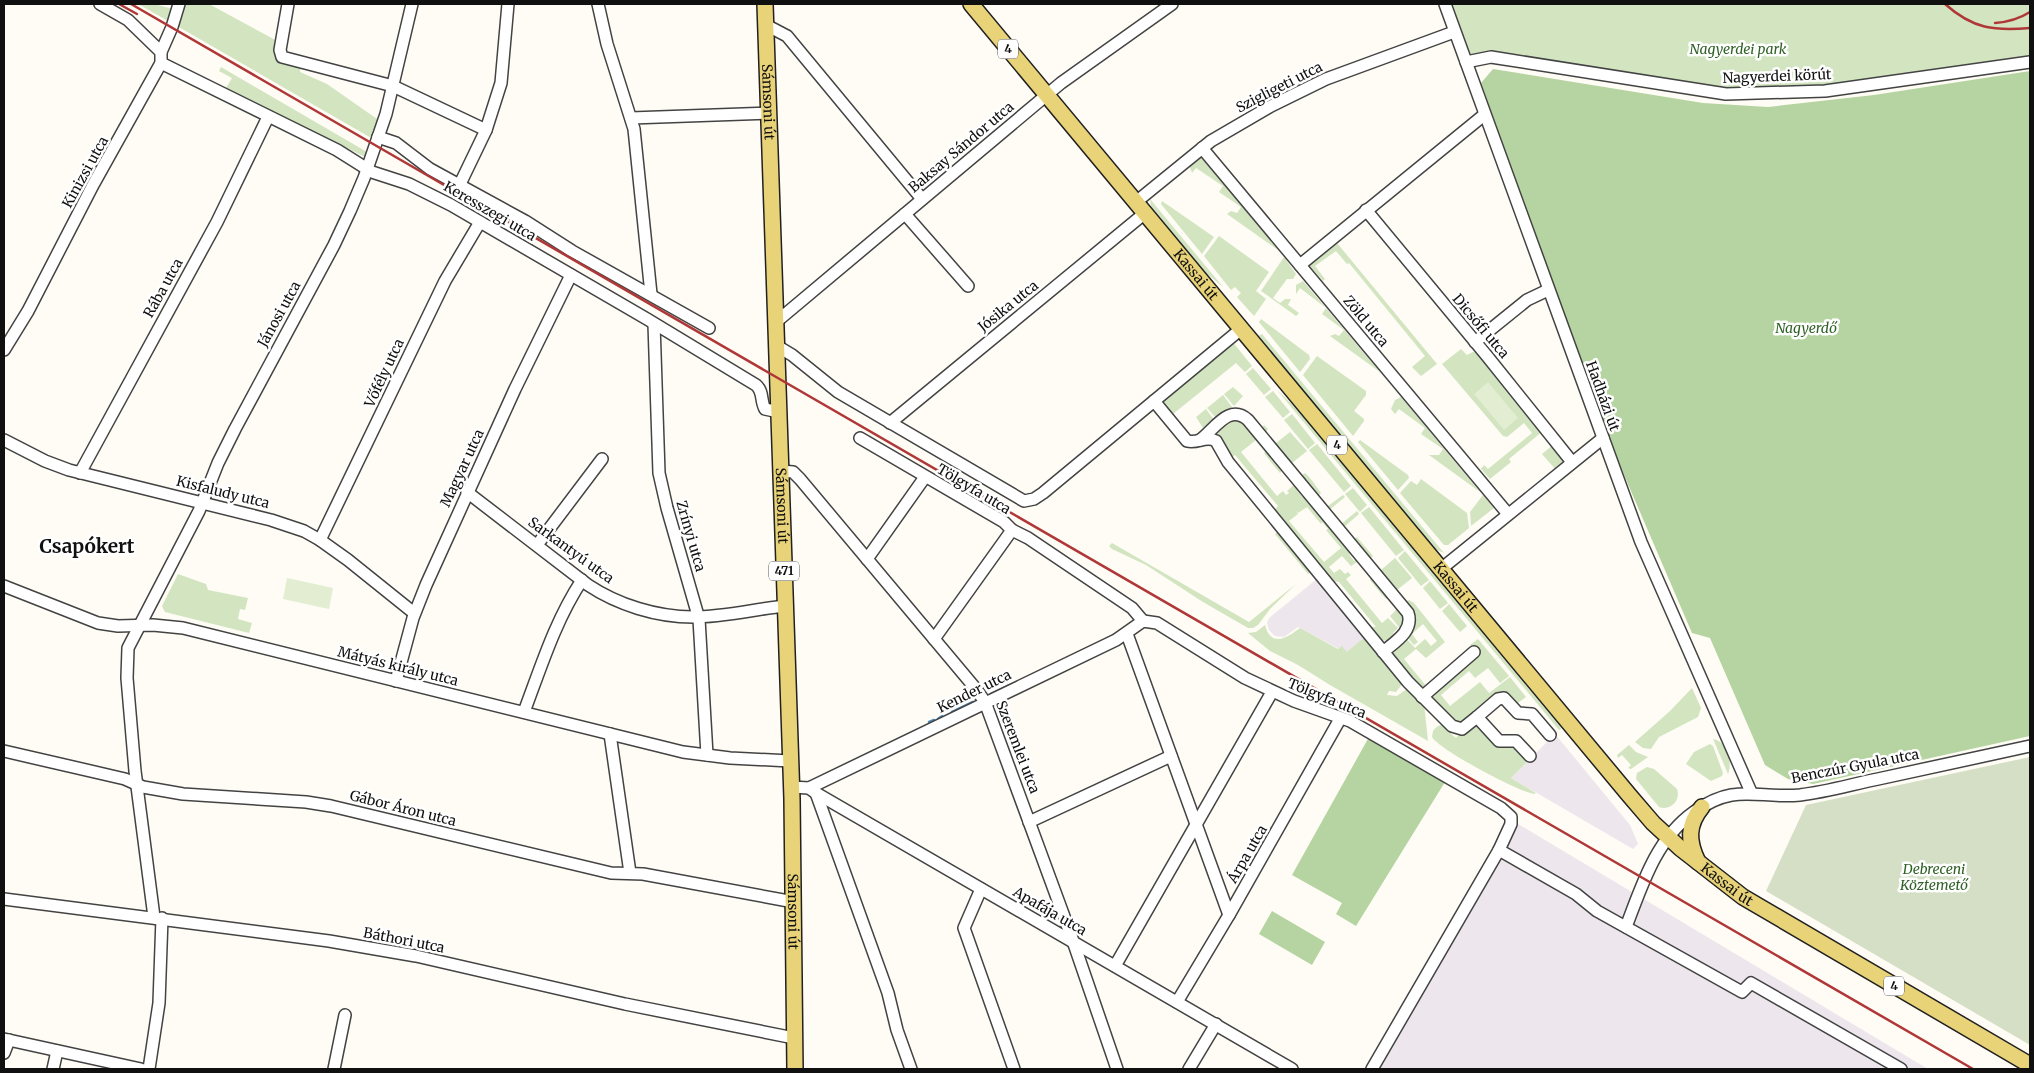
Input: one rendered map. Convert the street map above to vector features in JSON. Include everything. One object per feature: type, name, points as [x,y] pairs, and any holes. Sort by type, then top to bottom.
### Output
[{"type":"main road","name":"Sámsoni út","points":[[765,4],[791,787],[795,1069]]},
{"type":"main road","name":"Kassai út","points":[[971,4],[1628,795],[1668,837],[1758,907],[2030,1065]]},
{"type":"main road","points":[[1699,863],[1692,849],[1690,833],[1691,824],[1702,807]]},
{"type":"street","points":[[100,4],[128,20],[161,52]]},
{"type":"street","name":"Kinizsi utca","points":[[4,350],[28,311],[93,185],[161,64],[161,52],[171,30],[179,4]]},
{"type":"street","points":[[288,4],[280,50],[281,56],[393,86],[486,130]]},
{"type":"street","name":"Jánosi utca","points":[[148,1069],[160,994],[158,918],[137,786],[126,662],[130,644],[150,610],[202,504],[221,456],[334,245],[367,169],[378,137],[393,86],[412,4]]},
{"type":"street","points":[[460,184],[486,130],[501,83],[508,4]]},
{"type":"street","points":[[598,4],[607,44],[631,118],[636,146],[651,294]]},
{"type":"street","name":"Baksay Sándor utca","points":[[776,322],[1046,95],[1172,4]]},
{"type":"street","name":"Hadházi út","points":[[1445,4],[1641,542],[1751,792]]},
{"type":"street","points":[[766,25],[787,36],[922,199]]},
{"type":"street","name":"Szigligeti utca","points":[[1140,208],[1202,148],[1230,129],[1326,79],[1454,32]]},
{"type":"street","name":"Nagyerdei körút","points":[[1466,62],[1490,57],[1726,94],[1825,91],[2030,62]]},
{"type":"street","name":"Keresszegi utca","points":[[161,64],[337,150],[367,169],[428,192],[756,385],[761,392],[762,404],[765,409],[779,412]]},
{"type":"street","points":[[631,118],[769,113]]},
{"type":"street","points":[[1300,265],[1484,115]]},
{"type":"street","name":"Rába utca","points":[[80,473],[217,222],[268,117]]},
{"type":"street","name":"Keresszegi utca","points":[[378,137],[396,143],[430,168],[532,225],[572,251],[638,289],[651,294],[710,328]]},
{"type":"street","name":"Zöld utca","points":[[1202,148],[1508,514]]},
{"type":"street","name":"Jósika utca","points":[[890,423],[1140,208]]},
{"type":"street","name":"Dicsőfi utca","points":[[1366,210],[1572,462]]},
{"type":"street","points":[[905,214],[968,286]]},
{"type":"street","name":"Vőfély utca","points":[[320,540],[445,281],[480,222]]},
{"type":"street","name":"Magyar utca","points":[[396,680],[414,613],[467,492],[571,275]]},
{"type":"street","points":[[1475,342],[1527,300],[1548,290]]},
{"type":"street","name":"Zrínyi utca","points":[[654,324],[660,483],[699,617],[706,756]]},
{"type":"street","points":[[776,346],[792,355],[833,389],[1024,501],[1034,499],[1043,493],[1241,329]]},
{"type":"street","points":[[1154,401],[1186,440],[1192,442],[1209,438],[1217,442],[1228,462],[1383,652],[1422,697],[1456,729],[1463,728],[1498,699],[1502,698],[1506,699],[1518,713],[1531,713],[1550,735]]},
{"type":"street","points":[[1200,440],[1220,420],[1228,416],[1238,414],[1248,420],[1408,613],[1410,623],[1407,630],[1383,652]]},
{"type":"street","name":"Tölgyfa utca","points":[[860,438],[1004,522],[1012,530],[1028,538],[1119,599],[1146,621],[1160,625],[1245,678],[1272,692],[1301,704],[1328,712],[1340,719],[1350,721],[1504,810],[1510,817],[1510,824],[1499,850]]},
{"type":"street","points":[[1440,569],[1602,438]]},
{"type":"street","name":"Kisfaludy utca","points":[[4,440],[45,461],[80,473],[286,524],[320,540],[414,613]]},
{"type":"street","points":[[537,545],[602,459]]},
{"type":"street","name":"Szeremlei utca","points":[[781,471],[793,472],[798,476],[985,702],[1073,941],[1116,1069]]},
{"type":"street","points":[[867,559],[925,477]]},
{"type":"street","name":"Sarkantyú utca","points":[[467,492],[582,580],[604,594],[632,606],[665,614],[699,617],[785,606]]},
{"type":"street","points":[[934,640],[1012,530]]},
{"type":"street","points":[[524,712],[554,630],[582,580]]},
{"type":"street","name":"Mátyás király utca","points":[[4,586],[98,623],[118,626],[183,628],[706,756],[790,761]]},
{"type":"street","name":"Kender utca","points":[[812,790],[985,702],[1127,634],[1146,621]]},
{"type":"street","points":[[1127,634],[1229,915]]},
{"type":"street","points":[[1422,697],[1474,652]]},
{"type":"street","points":[[1116,966],[1272,692]]},
{"type":"street","points":[[1477,716],[1497,740],[1502,742],[1516,741],[1530,756]]},
{"type":"street","name":"Árpa utca","points":[[1177,1002],[1229,915],[1340,719]]},
{"type":"street","points":[[610,734],[630,874]]},
{"type":"street","name":"Benczúr Gyula utca","points":[[1626,928],[1653,860],[1668,837],[1687,818],[1702,807],[1728,795],[1751,792],[1800,795],[2030,746]]},
{"type":"street","name":"Gábor Áron utca","points":[[4,751],[125,779],[137,786],[198,796],[322,804],[609,872],[643,874],[794,902]]},
{"type":"street","points":[[1029,822],[1171,756]]},
{"type":"street","name":"Apafája utca","points":[[791,787],[812,790],[1292,1069]]},
{"type":"street","points":[[812,790],[888,993],[896,1030],[911,1069]]},
{"type":"street","points":[[1372,1069],[1499,850],[1576,894],[1597,911],[1626,928],[1742,992],[1751,983],[1901,1069]]},
{"type":"street","points":[[982,889],[964,928],[1014,1069]]},
{"type":"street","name":"Báthori utca","points":[[4,899],[321,940],[416,956],[625,1004],[794,1038]]},
{"type":"street","points":[[334,1069],[345,1015]]},
{"type":"street","points":[[1189,1069],[1216,1024]]},
{"type":"street","points":[[4,1053],[6,1039],[141,1069]]},
{"type":"street","points":[[53,1069],[57,1051]]},
{"type":"shaded area","points":[[1318,578],[1366,636],[1347,653],[1298,627],[1284,637],[1275,636],[1269,630],[1267,623],[1269,618]]},
{"type":"shaded area","points":[[1555,734],[1630,825],[1638,844],[1633,849],[1511,778]]},
{"type":"shaded area","points":[[1518,824],[1928,1069],[1378,1069]]},
{"type":"green space","points":[[138,4],[154,4],[173,9],[168,21]]},
{"type":"green space","points":[[184,4],[209,4],[279,42],[277,52],[301,65],[300,72],[327,84],[380,121],[373,139],[177,26]]},
{"type":"green space","name":"Nagyerdei park","points":[[1445,4],[2030,4],[2030,62],[1825,91],[1726,94],[1491,57],[1466,62]]},
{"type":"green space","points":[[221,67],[367,152],[365,157],[226,88],[232,78],[219,71]]},
{"type":"green space","name":"Nagyerdő","points":[[1493,69],[1703,103],[1768,107],[1874,95],[2030,71],[2030,736],[1813,784],[1788,779],[1765,765],[1710,638],[1692,633],[1609,440],[1481,83]]},
{"type":"green space","points":[[1198,157],[1201,157],[1278,250],[1227,214],[1231,211],[1237,213],[1241,207],[1219,192],[1223,186],[1196,168],[1192,173],[1189,165]]},
{"type":"green space","points":[[1150,199],[1223,287],[1206,273],[1151,206]]},
{"type":"green space","points":[[1162,201],[1214,237],[1202,254],[1161,204]]},
{"type":"green space","points":[[1219,236],[1269,272],[1256,291],[1266,299],[1254,316],[1237,297],[1241,293],[1235,287],[1231,290],[1204,256]]},
{"type":"green space","points":[[1337,243],[1437,364],[1421,376],[1412,367],[1425,356],[1349,263],[1347,264],[1336,251],[1315,266],[1325,279],[1323,281],[1310,266]]},
{"type":"green space","points":[[1284,257],[1296,274],[1293,279],[1287,279],[1273,298],[1280,303],[1285,299],[1291,299],[1288,305],[1299,313],[1296,316],[1261,291]]},
{"type":"green space","points":[[1303,281],[1326,308],[1300,288],[1296,294],[1296,285]]},
{"type":"green space","points":[[1326,308],[1380,372],[1330,336],[1335,334],[1339,336],[1344,330],[1322,314]]},
{"type":"green space","points":[[1261,319],[1309,355],[1310,359],[1300,372],[1259,322]]},
{"type":"green space","points":[[1262,334],[1444,553],[1435,549],[1258,336]]},
{"type":"green space","points":[[1232,341],[1252,366],[1245,372],[1236,363],[1173,414],[1192,438],[1203,428],[1196,417],[1206,409],[1215,421],[1205,433],[1192,439],[1162,404],[1162,401]]},
{"type":"green space","points":[[1461,349],[1467,355],[1473,352],[1479,353],[1543,431],[1509,459],[1511,462],[1490,479],[1481,469],[1484,465],[1488,469],[1532,433],[1524,423],[1507,437],[1503,436],[1442,364]]},
{"type":"green space","points":[[1317,356],[1366,391],[1366,395],[1354,411],[1364,421],[1353,436],[1303,375]]},
{"type":"green space","points":[[1253,368],[1271,389],[1264,395],[1246,374]]},
{"type":"green space","points":[[1488,382],[1518,418],[1504,430],[1474,394]]},
{"type":"green space","points":[[1233,387],[1243,396],[1234,406],[1224,394]]},
{"type":"green space","points":[[1277,390],[1295,407],[1561,729],[1559,730]]},
{"type":"green space","points":[[1273,391],[1290,412],[1283,418],[1265,397]]},
{"type":"green space","points":[[1223,395],[1232,407],[1217,419],[1207,408]]},
{"type":"green space","points":[[1401,397],[1480,492],[1429,455],[1439,455],[1443,449],[1421,434],[1425,428],[1399,409],[1395,414],[1391,409],[1395,400]]},
{"type":"green space","points":[[1292,414],[1315,443],[1308,449],[1284,420]]},
{"type":"green space","points":[[1240,418],[1295,481],[1292,483],[1282,471],[1280,473],[1264,453],[1266,451],[1256,440],[1241,452],[1277,496],[1283,491],[1286,495],[1289,493],[1287,491],[1296,483],[1300,487],[1297,490],[1302,497],[1306,494],[1352,551],[1349,554],[1354,561],[1358,558],[1360,560],[1351,566],[1342,556],[1329,567],[1334,573],[1340,569],[1345,574],[1348,572],[1351,575],[1346,579],[1382,623],[1388,618],[1398,628],[1393,633],[1396,636],[1389,641],[1380,640],[1367,627],[1376,627],[1339,582],[1329,581],[1273,511],[1278,506],[1235,455],[1230,459],[1216,431],[1223,423],[1225,426],[1232,420]],"holes":[[[1307,507],[1321,524],[1322,522],[1341,548],[1324,562],[1289,521],[1298,514],[1295,510],[1298,513]]]},
{"type":"green space","points":[[1264,425],[1268,429],[1266,432],[1276,443],[1290,432],[1307,451],[1292,463],[1302,475],[1305,473],[1311,480],[1321,493],[1319,495],[1328,506],[1343,495],[1345,497],[1328,511],[1261,429]]},
{"type":"green space","points":[[1360,440],[1408,475],[1409,478],[1398,490],[1358,442]]},
{"type":"green space","points":[[1317,444],[1351,486],[1344,492],[1309,450]]},
{"type":"green space","points":[[1554,444],[1565,460],[1556,470],[1542,454]]},
{"type":"green space","points":[[1421,479],[1467,513],[1469,528],[1448,545],[1444,545],[1400,493],[1411,481],[1417,485]]},
{"type":"green space","points":[[1353,488],[1367,505],[1360,512],[1345,494]]},
{"type":"green space","points":[[1483,495],[1494,508],[1471,526],[1470,512]]},
{"type":"green space","points":[[1369,507],[1404,550],[1396,556],[1361,513]]},
{"type":"green space","points":[[1357,511],[1359,514],[1344,527],[1354,539],[1357,537],[1373,556],[1371,558],[1381,570],[1395,558],[1412,578],[1397,590],[1407,601],[1409,600],[1414,603],[1445,642],[1426,658],[1416,649],[1404,659],[1428,688],[1423,691],[1392,658],[1390,651],[1405,637],[1415,648],[1425,639],[1431,646],[1437,641],[1423,624],[1412,634],[1418,642],[1414,645],[1406,636],[1412,624],[1340,525]]},
{"type":"green space","points":[[1280,530],[1313,570],[1308,574],[1275,534]]},
{"type":"green space","points":[[1112,543],[1249,622],[1296,584],[1270,609],[1258,625],[1248,628],[1203,602],[1146,565],[1112,549],[1109,546]]},
{"type":"green space","points":[[1405,551],[1429,580],[1421,586],[1398,558]]},
{"type":"green space","points":[[1364,565],[1406,616],[1402,631],[1390,616],[1397,609],[1370,580],[1371,578],[1362,567]]},
{"type":"green space","points":[[178,574],[206,584],[208,590],[248,598],[245,610],[240,609],[238,619],[252,623],[249,633],[165,612],[162,606]]},
{"type":"green space","points":[[287,578],[333,588],[329,609],[283,599]]},
{"type":"green space","points":[[1430,581],[1448,603],[1440,609],[1423,588]]},
{"type":"green space","points":[[1449,604],[1467,626],[1460,632],[1442,611]]},
{"type":"green space","points":[[1265,625],[1271,637],[1275,639],[1285,638],[1300,628],[1338,649],[1342,646],[1347,652],[1366,636],[1403,683],[1396,692],[1389,691],[1387,695],[1397,696],[1408,688],[1424,703],[1428,741],[1298,665],[1270,651],[1248,633],[1256,632]]},
{"type":"green space","points":[[1478,639],[1509,676],[1500,683],[1488,668],[1475,678],[1469,671],[1441,695],[1450,706],[1480,682],[1489,693],[1510,677],[1526,697],[1514,706],[1508,699],[1458,727],[1429,696],[1477,653],[1470,645]]},
{"type":"green space","points":[[1692,688],[1701,708],[1698,717],[1659,737],[1651,749],[1643,748],[1635,742],[1670,711]]},
{"type":"green space","points":[[1476,723],[1511,742],[1530,759],[1511,778],[1536,793],[1534,794],[1513,786],[1480,769],[1448,751],[1432,737],[1433,731],[1441,725],[1454,731],[1451,734],[1456,738],[1462,731]]},
{"type":"green space","points":[[1369,737],[1445,782],[1356,926],[1336,914],[1342,903],[1292,875]]},
{"type":"green space","points":[[1713,739],[1722,744],[1728,753],[1730,764],[1728,774]]},
{"type":"green space","points":[[1710,744],[1713,746],[1723,773],[1722,776],[1711,781],[1686,764],[1694,752]]},
{"type":"green space","points":[[1629,745],[1636,752],[1648,757],[1631,769],[1628,768],[1631,765],[1622,755],[1618,758],[1617,755]]},
{"type":"green space","name":"Debreceni Köztemető","points":[[2030,757],[2030,1045],[1766,891],[1806,805]]},
{"type":"green space","points":[[1647,767],[1654,769],[1677,789],[1678,793],[1674,804],[1667,808],[1659,807],[1636,779],[1637,773]]},
{"type":"green space","points":[[1272,911],[1325,942],[1312,965],[1259,934]]},
{"type":"waterway","points":[[1106,639],[1117,633]]},
{"type":"waterway","points":[[991,694],[1010,685]]},
{"type":"waterway","points":[[952,712],[973,702]]},
{"type":"waterway","points":[[938,719],[942,716]]},
{"type":"waterway","points":[[929,722],[934,720]]},
{"type":"railway","points":[[119,4],[137,14]]},
{"type":"railway","points":[[131,4],[1973,1069]]},
{"type":"railway","points":[[1945,4],[1965,19],[1985,26],[2005,29],[2030,28]]},
{"type":"railway","points":[[1995,23],[2014,20],[2030,12]]},
{"type":"district","name":"Csapókert","points":[[87,546]]}]
